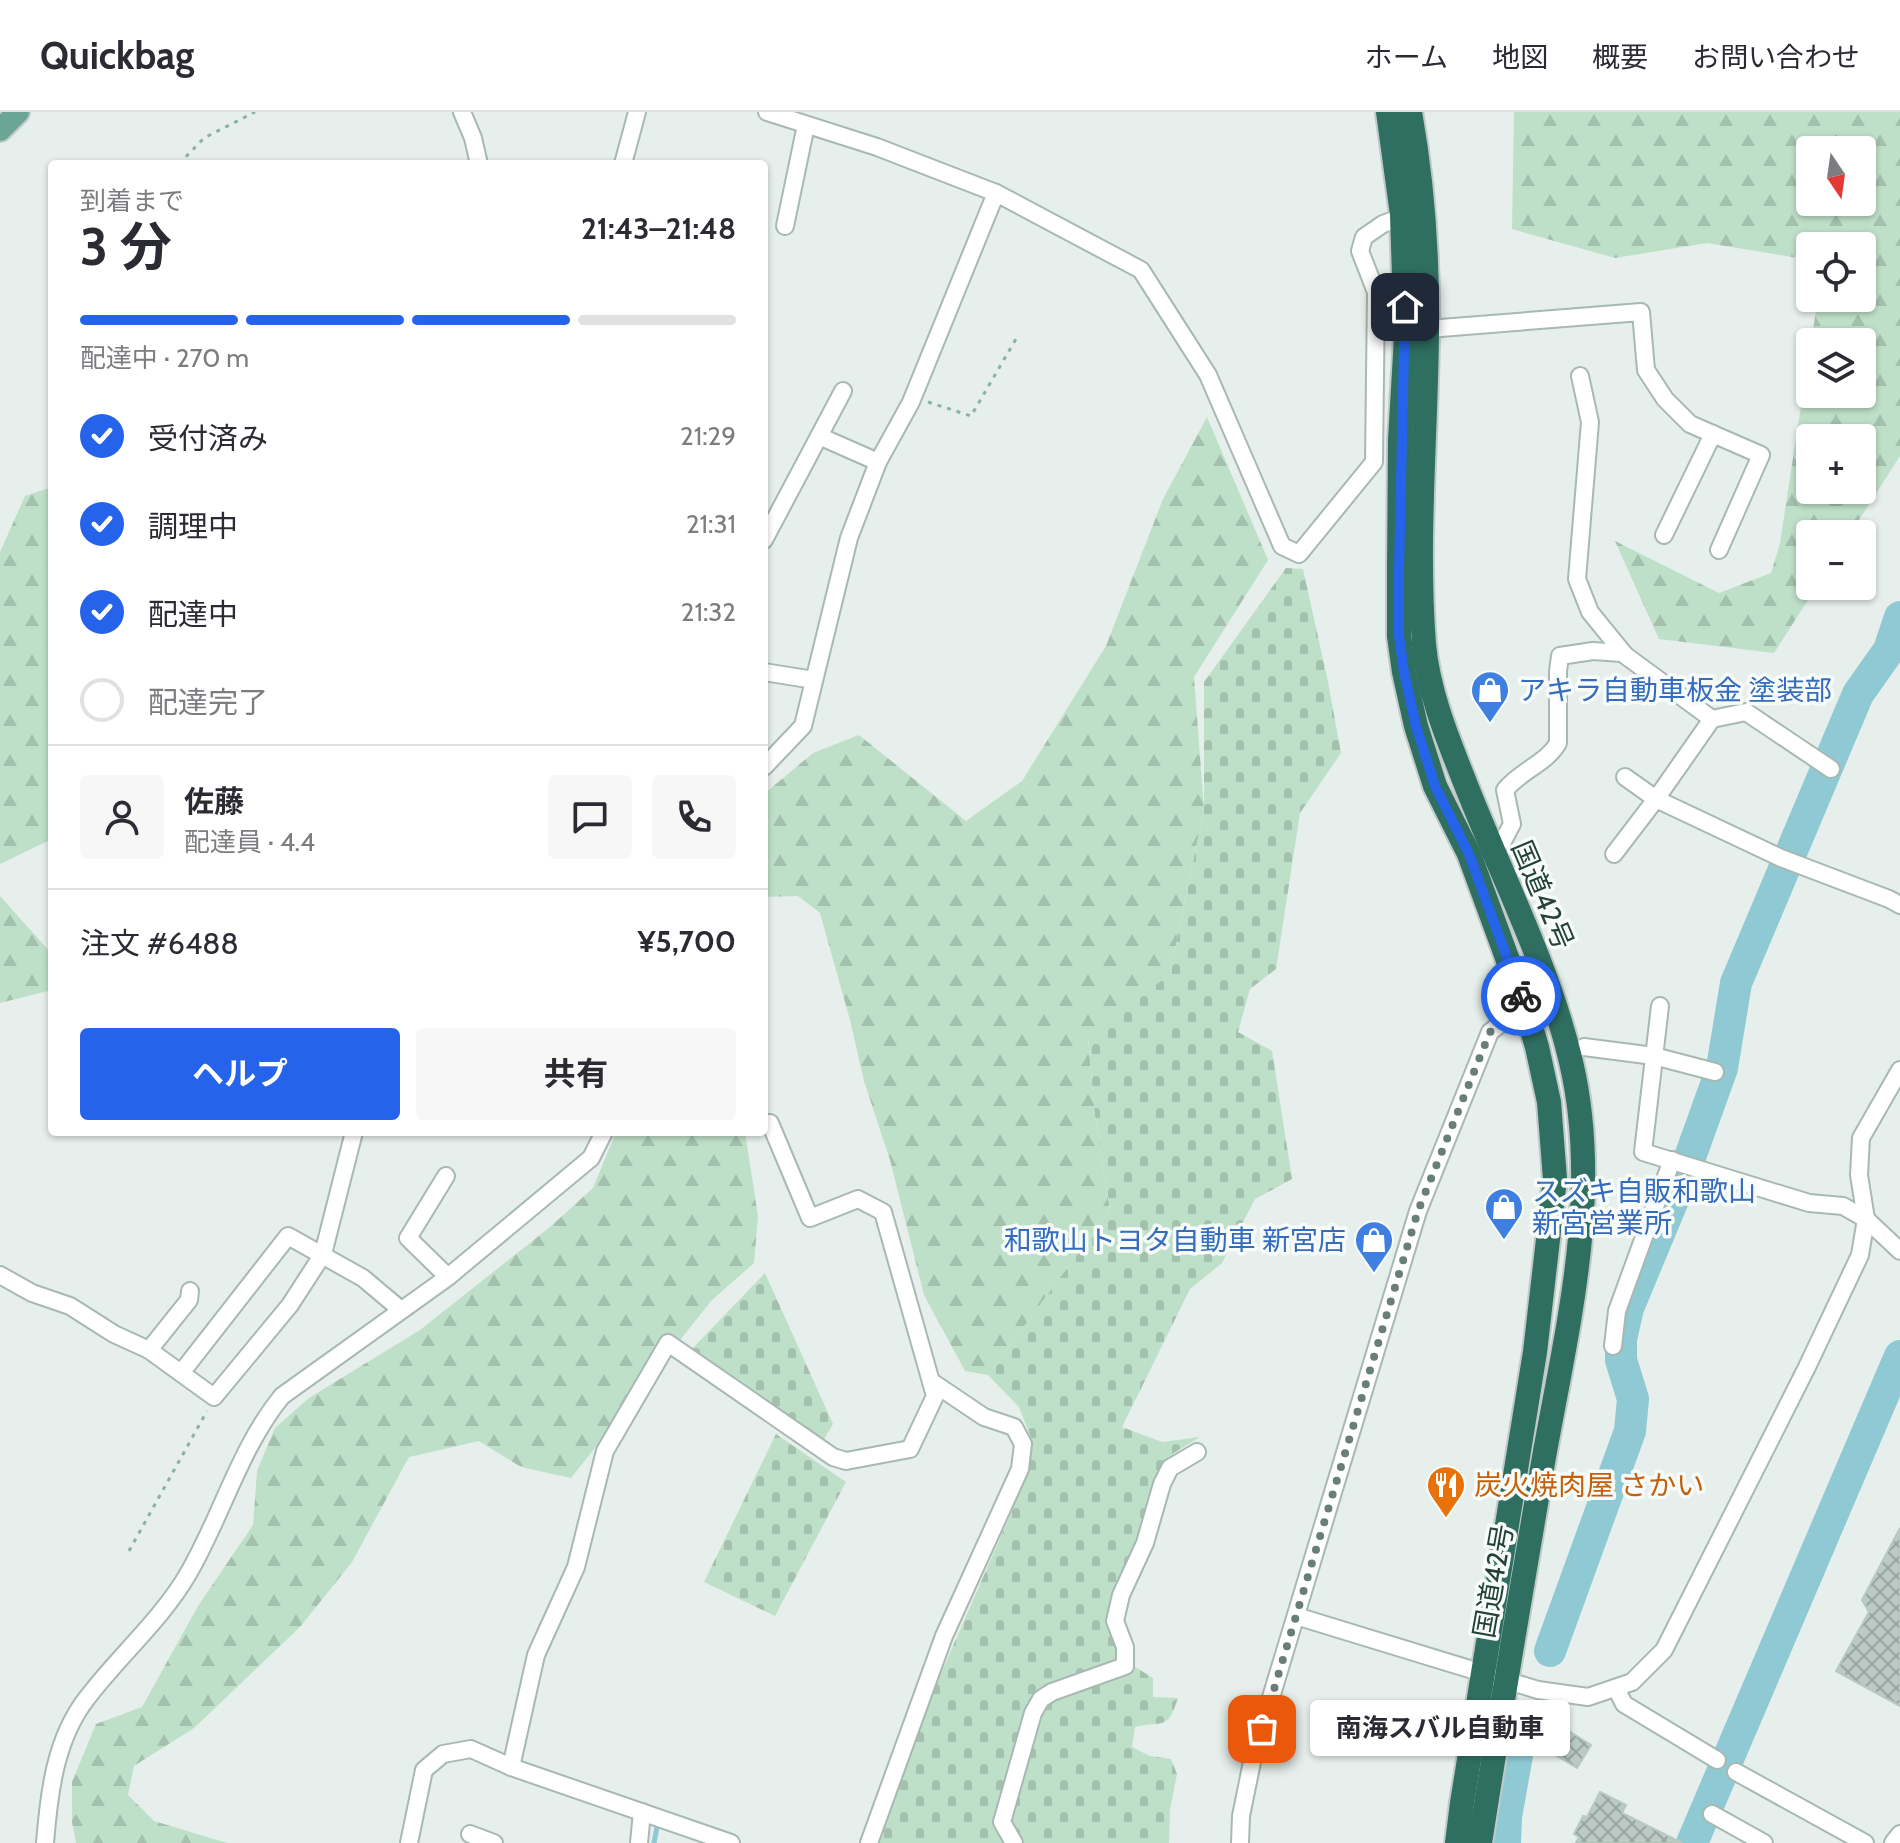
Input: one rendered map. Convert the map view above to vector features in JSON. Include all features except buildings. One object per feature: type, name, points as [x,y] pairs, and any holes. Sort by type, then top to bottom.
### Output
[{"type":"highway","name":"国道42号","points":[[1388,112],[1413,214],[1428,329],[1422,549],[1424,648],[1438,710],[1537,1047],[1549,1102],[1555,1179],[1495,1675],[1480,1843]]},
{"type":"highway","name":"国道42号","points":[[1410,112],[1413,214],[1400,440],[1399,636],[1404,672],[1416,726],[1435,786],[1479,850],[1549,986],[1572,1063],[1584,1135],[1585,1190],[1569,1316],[1495,1675],[1464,1789],[1457,1843]]},
{"type":"main road","points":[[0,130],[18,112]]},
{"type":"street","points":[[462,112],[478,160]]},
{"type":"street","points":[[624,160],[637,112]]},
{"type":"street","points":[[767,112],[877,147],[996,193],[1141,270],[1208,375],[1282,546],[1299,554],[1374,462],[1376,292],[1360,251],[1364,237],[1413,214]]},
{"type":"street","points":[[785,226],[806,125]]},
{"type":"street","points":[[768,763],[803,726],[849,538],[878,462],[913,397],[996,193]]},
{"type":"street","points":[[1428,329],[1641,312],[1646,370],[1665,399],[1690,424],[1761,455],[1719,550]]},
{"type":"street","points":[[1580,376],[1590,422],[1577,579],[1590,612],[1625,655],[1712,719]]},
{"type":"street","points":[[768,532],[843,391]]},
{"type":"street","points":[[1664,535],[1713,434]]},
{"type":"street","points":[[819,436],[878,462]]},
{"type":"street","points":[[1479,850],[1503,841],[1512,824],[1505,790],[1515,778],[1553,752],[1558,743],[1560,656],[1593,651],[1625,655]]},
{"type":"street","points":[[768,673],[814,680]]},
{"type":"street","points":[[1614,854],[1712,719],[1746,712],[1831,769]]},
{"type":"street","points":[[1625,777],[1656,799],[1787,860],[1900,905]]},
{"type":"street","points":[[1240,1843],[1241,1816],[1253,1757],[1418,1211],[1490,1032],[1549,986]]},
{"type":"street","points":[[1660,1006],[1643,1152],[1809,1203],[1843,1206],[1866,1219],[1900,1251]]},
{"type":"street","points":[[1584,1047],[1654,1056],[1715,1072]]},
{"type":"street","points":[[1296,1616],[1538,1690],[1588,1697],[1632,1682],[1664,1650],[1860,1255],[1866,1219],[1859,1175],[1861,1138],[1900,1070]]},
{"type":"street","points":[[511,1767],[536,1655],[576,1567],[605,1451],[668,1343],[833,1457],[846,1461],[910,1449],[935,1396],[883,1212],[858,1199],[810,1218],[770,1123]]},
{"type":"street","points":[[0,1275],[32,1293],[70,1306],[114,1334],[149,1350],[214,1397],[290,1305],[323,1254],[353,1136]]},
{"type":"street","points":[[45,1843],[49,1786],[63,1744],[85,1700],[187,1576],[261,1422],[282,1396],[448,1277],[591,1158],[602,1136]]},
{"type":"street","points":[[1613,1346],[1617,1311],[1673,1160]]},
{"type":"street","points":[[446,1176],[408,1238],[448,1277]]},
{"type":"street","points":[[181,1373],[288,1236],[363,1278],[401,1310]]},
{"type":"street","points":[[149,1350],[189,1300],[190,1291]]},
{"type":"street","points":[[869,1843],[944,1636],[1020,1469],[1022,1456],[1023,1444],[1014,1427],[984,1417],[932,1382]]},
{"type":"street","points":[[1014,1843],[1002,1822],[1033,1713],[1041,1699],[1052,1692],[1125,1666],[1125,1647],[1115,1621],[1121,1595],[1145,1543],[1162,1484],[1170,1468],[1197,1452]]},
{"type":"street","points":[[1616,1688],[1624,1704],[1717,1760]]},
{"type":"street","points":[[409,1843],[424,1770],[443,1754],[471,1749],[511,1767],[731,1843]]},
{"type":"street","points":[[1736,1772],[1865,1843]]},
{"type":"street","points":[[639,1843],[642,1812]]},
{"type":"street","points":[[1712,1814],[1764,1843]]},
{"type":"street","points":[[470,1834],[494,1843]]},
{"type":"street","points":[[1893,1843],[1900,1834]]},
{"type":"path","points":[[183,160],[204,138],[255,112]]},
{"type":"path","points":[[913,397],[971,416],[1016,339]]},
{"type":"path","points":[[129,1551],[214,1397]]},
{"type":"green space","points":[[1514,112],[1900,112],[1900,456],[1876,493],[1876,424],[1798,424],[1801,408],[1876,408],[1876,328],[1813,328],[1816,312],[1876,312],[1876,232],[1796,232],[1796,258],[1707,243],[1615,258],[1512,229]]},
{"type":"green space","points":[[1207,417],[1268,560],[1194,677],[1204,809],[1170,974],[1088,1038],[1095,1116],[1110,1210],[988,1375],[965,1371],[924,1295],[890,1160],[864,1081],[820,913],[798,896],[768,897],[768,791],[813,753],[859,735],[966,821],[1022,781],[1106,646],[1163,499]]},
{"type":"green space","points":[[1796,438],[1796,504],[1869,504],[1859,520],[1796,520],[1796,600],[1808,600],[1774,653],[1659,639],[1615,541],[1719,593],[1771,573],[1780,543]]},
{"type":"green space","points":[[48,488],[48,841],[0,864],[0,552],[25,496]]},
{"type":"green space","points":[[1286,568],[1303,569],[1341,753],[1300,813],[1276,969],[1250,989],[1238,1032],[1272,1051],[1292,1179],[1255,1199],[1222,1263],[1190,1289],[1122,1427],[1162,1442],[1200,1437],[1174,1453],[1160,1469],[1117,1606],[1132,1665],[1153,1678],[1153,1697],[1178,1698],[1171,1716],[1163,1723],[1135,1727],[1132,1747],[1150,1756],[1171,1759],[1177,1774],[1170,1810],[1169,1843],[879,1843],[922,1717],[1012,1511],[1032,1440],[1019,1407],[988,1375],[1110,1210],[1095,1116],[1088,1037],[1170,974],[1204,809],[1204,682]]},
{"type":"green space","points":[[0,896],[48,950],[48,991],[0,1003]]},
{"type":"green space","points":[[614,1136],[746,1136],[758,1216],[754,1263],[711,1301],[571,1478],[521,1467],[479,1441],[409,1457],[352,1562],[300,1627],[194,1728],[134,1766],[128,1795],[154,1821],[227,1843],[76,1843],[72,1822],[72,1782],[96,1724],[142,1707],[198,1606],[253,1525],[257,1471],[275,1428],[309,1398],[420,1330],[550,1227],[593,1188]]},
{"type":"green space","points":[[765,1273],[833,1424],[823,1441],[690,1351]]},
{"type":"green space","points":[[776,1434],[846,1482],[775,1616],[704,1582]]},
{"type":"waterway","points":[[1550,1651],[1630,1431],[1633,1399],[1621,1360],[1621,1339],[1628,1308],[1685,1171],[1722,1068],[1736,983],[1858,694],[1889,650],[1900,617]]},
{"type":"waterway","points":[[1692,1843],[1900,1356]]},
{"type":"waterway","points":[[1505,1843],[1506,1817],[1520,1738]]},
{"type":"waterway","points":[[654,1843],[657,1827]]},
{"type":"way so far","points":[[1262,1729],[1418,1211],[1490,1032],[1524,1004],[1521,996]]},
{"type":"place","name":"アキラ自動車板金 塗装部","points":[[1490,724]]},
{"type":"place","name":"スズキ自販和歌山 新宮営業所","points":[[1504,1241]]},
{"type":"place","name":"和歌山トヨタ自動車 新宮店","points":[[1374,1274]]},
{"type":"place","name":"炭火焼肉屋 さかい","points":[[1446,1519]]},
{"type":"place","name":"南海スバル自動車","points":[[1262,1729]]},
{"type":"route","points":[[1405,307],[1399,569],[1399,636],[1404,672],[1416,726],[1435,786],[1469,854],[1521,996]]}]
